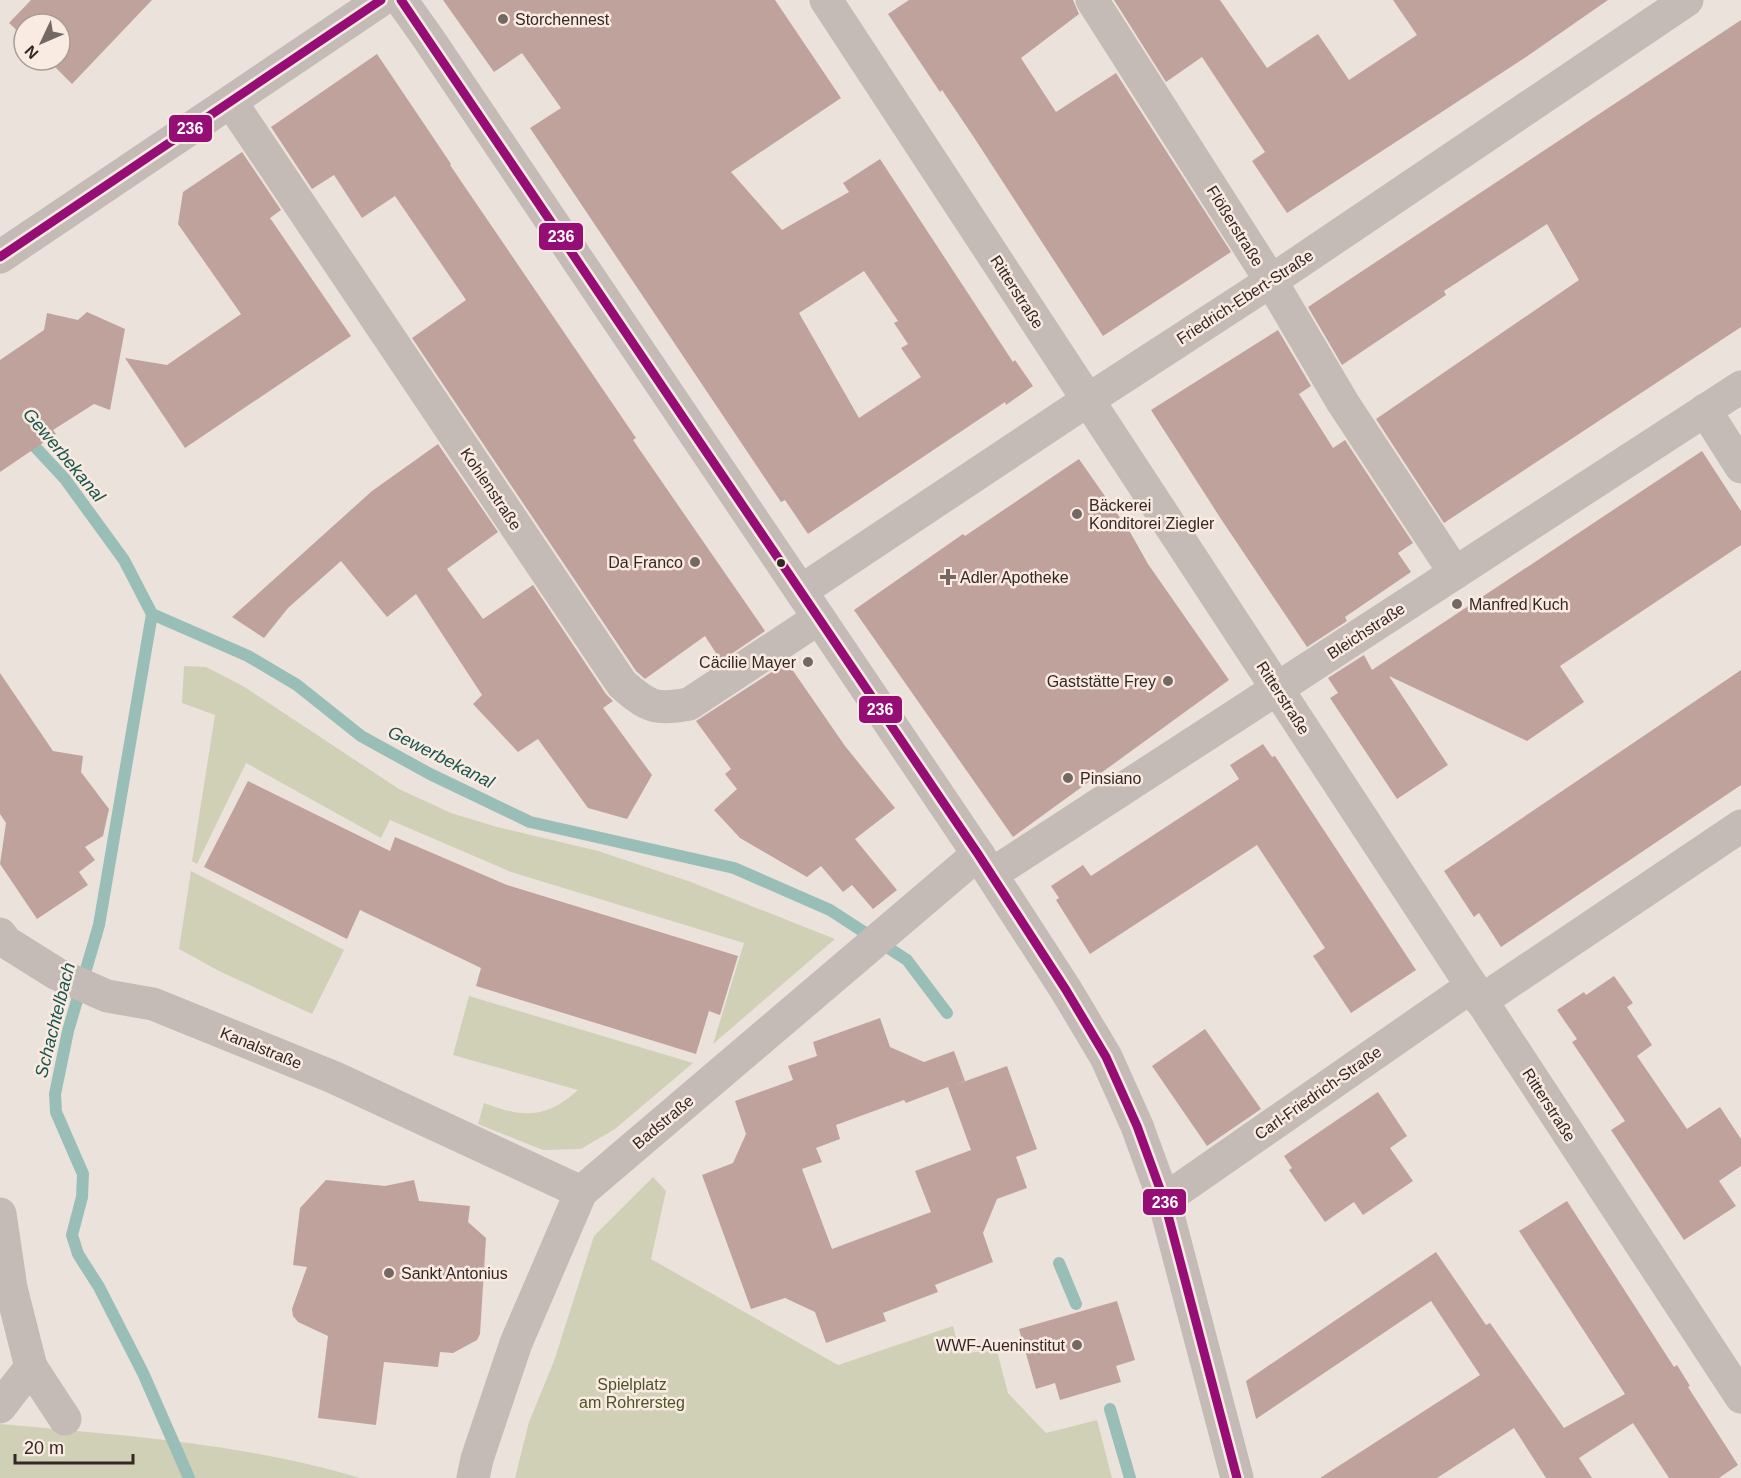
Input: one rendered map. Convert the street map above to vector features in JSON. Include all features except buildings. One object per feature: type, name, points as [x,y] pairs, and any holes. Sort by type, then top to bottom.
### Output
[{"type":"street","points":[[0,257],[381,0]]},
{"type":"street","points":[[401,0],[985,864],[1106,1057],[1137,1126],[1164,1200],[1237,1478]]},
{"type":"street","name":"Ritterstraße","points":[[826,0],[1741,1397]]},
{"type":"street","name":"Flößerstraße","points":[[1092,0],[1271,281],[1343,403],[1455,573]]},
{"type":"street","name":"Friedrich-Ebert-Straße","points":[[810,604],[1088,400],[1271,281],[1687,0]]},
{"type":"street","name":"Kohlenstraße","points":[[231,102],[622,684],[642,702],[666,709],[689,704],[810,604]]},
{"type":"street","name":"Bleichstraße","points":[[985,864],[1277,689],[1741,387]]},
{"type":"street","points":[[1705,410],[1741,467]]},
{"type":"street","name":"Carl-Friedrich-Straße","points":[[1164,1200],[1477,994],[1741,826]]},
{"type":"street","name":"Badstraße","points":[[473,1478],[477,1459],[516,1343],[581,1192],[899,922],[985,864]]},
{"type":"street","name":"Kanalstraße","points":[[2,946],[107,996],[153,1004],[333,1077],[581,1192]]},
{"type":"street","points":[[0,1214],[11,1288],[31,1366],[65,1419]]},
{"type":"street","points":[[0,1407],[31,1366]]},
{"type":"green space","points":[[184,666],[206,667],[243,686],[399,789],[451,813],[497,827],[598,851],[691,882],[835,939],[713,1044],[744,943],[511,872],[390,820],[381,838],[246,763],[197,864],[192,861],[215,715],[182,703]]},
{"type":"green space","points":[[191,871],[344,950],[312,1014],[219,971],[179,949]]},
{"type":"green space","points":[[469,996],[693,1063],[615,1129],[581,1149],[543,1150],[478,1124],[484,1103],[511,1111],[534,1113],[555,1106],[578,1090],[453,1055]]},
{"type":"green space","name":"Spielplatz am Rohrersteg","points":[[653,1177],[666,1191],[651,1259],[838,1365],[953,1326],[960,1353],[997,1351],[1008,1393],[1046,1433],[1097,1420],[1112,1478],[515,1478],[529,1422],[554,1361],[594,1236]]},
{"type":"green space","points":[[0,1424],[227,1448],[272,1456],[360,1478],[0,1478]]},
{"type":"waterway","name":"Gewerbekanal","points":[[25,436],[65,479],[124,560],[152,614],[248,656],[297,685],[361,736],[430,774],[530,822],[734,868],[830,910],[907,960],[947,1013]]},
{"type":"waterway","name":"Schachtelbach","points":[[152,614],[99,925],[68,1031],[55,1094],[56,1112],[83,1174],[82,1197],[72,1235],[78,1254],[99,1287],[143,1373],[189,1478]]},
{"type":"waterway","name":"Gewerbekanal","points":[[1059,1263],[1076,1304]]},
{"type":"waterway","name":"Gewerbekanal","points":[[1110,1409],[1130,1478]]},
{"type":"transit line","name":"236","points":[[0,257],[381,0]]},
{"type":"transit line","name":"236","points":[[401,0],[978,854],[1066,990],[1106,1057],[1137,1126],[1164,1200],[1237,1478]]},
{"type":"place","name":"Storchennest","points":[[503,19]]},
{"type":"place","name":"Bäckerei Konditorei Ziegler","points":[[1077,514]]},
{"type":"place","name":"Da Franco","points":[[695,562]]},
{"type":"place","name":"Adler Apotheke","points":[[948,577]]},
{"type":"place","name":"Manfred Kuch","points":[[1457,604]]},
{"type":"place","name":"Cäcilie Mayer","points":[[808,662]]},
{"type":"place","name":"Gaststätte Frey","points":[[1168,681]]},
{"type":"place","name":"Pinsiano","points":[[1068,778]]},
{"type":"place","name":"Sankt Antonius","points":[[389,1273]]},
{"type":"place","name":"WWF-Aueninstitut","points":[[1077,1345]]}]
